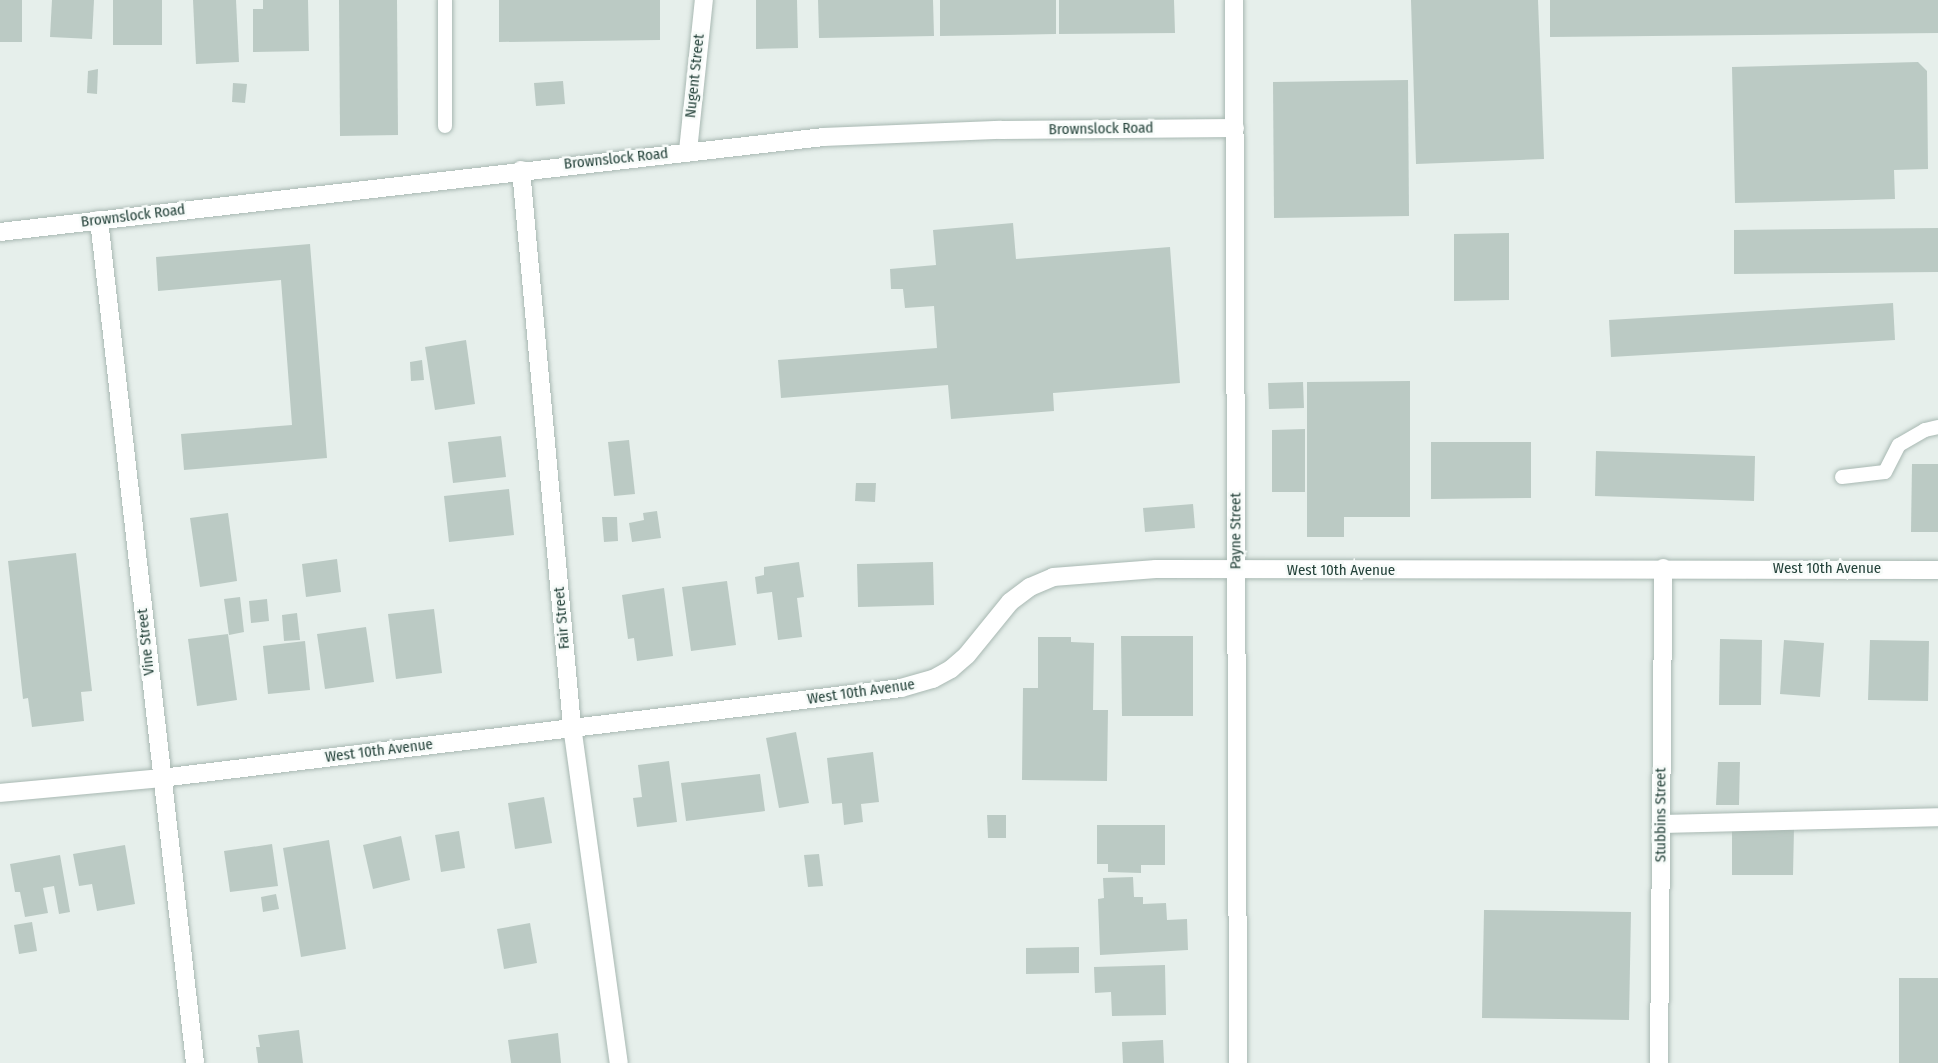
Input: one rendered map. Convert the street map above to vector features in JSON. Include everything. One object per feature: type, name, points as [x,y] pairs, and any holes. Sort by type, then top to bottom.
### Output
[{"type":"street","name":"Nugent Street","points":[[688,151],[704,0]]},
{"type":"street","name":"Payne Street","points":[[1234,0],[1238,1063]]},
{"type":"street","name":"Brownslock Road","points":[[0,232],[823,136],[1001,130],[1235,128]]},
{"type":"street","name":"Fair Street","points":[[520,170],[572,726],[619,1063]]},
{"type":"street","name":"Vine Street","points":[[99,220],[195,1063]]},
{"type":"street","name":"West 10th Avenue","points":[[0,793],[161,778],[572,726],[901,688],[933,679],[951,669],[967,655],[1010,602],[1040,581],[1053,577],[1156,569],[1236,571],[1663,568],[1938,570]]},
{"type":"street","name":"Stubbins Street","points":[[1659,1063],[1663,568]]},
{"type":"street","points":[[1661,824],[1938,817]]},
{"type":"lane","points":[[445,0],[445,126]]},
{"type":"lane","points":[[1842,477],[1885,472],[1899,445],[1925,430],[1938,427]]},
{"type":"building","points":[[0,0],[22,0],[22,42],[0,42]]},
{"type":"building","points":[[52,0],[94,0],[92,39],[50,37]]},
{"type":"building","points":[[113,0],[162,0],[162,45],[113,45]]},
{"type":"building","points":[[193,0],[236,0],[239,62],[196,64]]},
{"type":"building","points":[[263,0],[308,0],[309,51],[253,52],[253,9],[263,9]]},
{"type":"building","points":[[339,0],[397,0],[398,135],[340,136]]},
{"type":"building","points":[[499,0],[660,0],[660,40],[499,42]]},
{"type":"building","points":[[756,0],[797,0],[798,48],[756,49]]},
{"type":"building","points":[[818,0],[933,0],[934,36],[819,38]]},
{"type":"building","points":[[940,0],[1056,0],[1056,34],[940,36]]},
{"type":"building","points":[[1059,0],[1174,0],[1175,33],[1059,34]]},
{"type":"building","points":[[1411,0],[1538,0],[1544,159],[1416,164]]},
{"type":"building","points":[[1550,0],[1938,0],[1938,33],[1550,37]]},
{"type":"building","points":[[1918,62],[1927,71],[1928,169],[1894,170],[1895,199],[1735,203],[1732,67]]},
{"type":"building","points":[[98,69],[97,94],[87,93],[88,71]]},
{"type":"building","points":[[1408,80],[1409,216],[1274,218],[1273,82]]},
{"type":"building","points":[[563,81],[565,104],[536,106],[534,83]]},
{"type":"building","points":[[233,83],[247,84],[245,103],[232,102]]},
{"type":"building","points":[[1013,223],[1016,259],[1170,247],[1180,383],[1053,393],[1054,411],[951,419],[948,385],[781,398],[778,360],[937,348],[934,306],[905,308],[903,289],[891,289],[890,269],[936,265],[933,230]]},
{"type":"building","points":[[1938,228],[1938,272],[1734,274],[1734,230]]},
{"type":"building","points":[[1509,233],[1509,300],[1454,301],[1454,234]]},
{"type":"building","points":[[310,244],[327,458],[184,470],[181,434],[292,425],[281,280],[158,291],[156,257]]},
{"type":"building","points":[[1893,303],[1895,340],[1611,357],[1609,320]]},
{"type":"building","points":[[466,340],[475,404],[435,410],[425,347]]},
{"type":"building","points":[[422,360],[424,380],[411,381],[410,362]]},
{"type":"building","points":[[1410,381],[1410,517],[1344,517],[1344,537],[1307,537],[1307,382]]},
{"type":"building","points":[[1303,382],[1304,408],[1269,409],[1268,383]]},
{"type":"building","points":[[1305,429],[1305,492],[1272,492],[1272,430]]},
{"type":"building","points":[[501,436],[506,477],[453,483],[448,442]]},
{"type":"building","points":[[629,440],[635,494],[614,496],[608,442]]},
{"type":"building","points":[[1431,442],[1531,442],[1531,498],[1431,499]]},
{"type":"building","points":[[1596,451],[1755,456],[1754,501],[1595,496]]},
{"type":"building","points":[[1912,464],[1938,464],[1938,532],[1911,532]]},
{"type":"building","points":[[856,483],[876,483],[875,502],[855,501]]},
{"type":"building","points":[[509,489],[514,535],[449,542],[444,496]]},
{"type":"building","points":[[1193,504],[1195,528],[1145,532],[1143,508]]},
{"type":"building","points":[[657,511],[661,538],[632,542],[629,523],[644,520],[643,513]]},
{"type":"building","points":[[228,513],[237,581],[200,587],[190,518]]},
{"type":"building","points":[[602,517],[617,517],[618,541],[604,542]]},
{"type":"building","points":[[76,553],[92,691],[81,692],[84,721],[32,727],[28,698],[23,699],[8,561]]},
{"type":"building","points":[[337,559],[341,592],[306,597],[302,564]]},
{"type":"building","points":[[799,562],[804,597],[797,598],[802,637],[778,640],[772,592],[757,594],[755,577],[764,575],[764,567]]},
{"type":"building","points":[[933,562],[934,605],[858,607],[857,564]]},
{"type":"building","points":[[727,581],[736,645],[691,651],[682,587]]},
{"type":"building","points":[[664,588],[673,656],[637,661],[634,638],[628,639],[622,595]]},
{"type":"building","points":[[240,597],[244,632],[229,635],[224,599]]},
{"type":"building","points":[[267,599],[269,621],[251,623],[249,601]]},
{"type":"building","points":[[434,609],[442,673],[396,679],[388,614]]},
{"type":"building","points":[[297,613],[300,640],[284,641],[282,615]]},
{"type":"building","points":[[366,627],[374,682],[325,689],[317,634]]},
{"type":"building","points":[[228,634],[237,700],[197,706],[188,639]]},
{"type":"building","points":[[1121,636],[1193,636],[1193,716],[1122,716]]},
{"type":"building","points":[[1038,637],[1071,637],[1071,642],[1094,643],[1093,710],[1108,710],[1107,781],[1022,780],[1023,688],[1038,688]]},
{"type":"building","points":[[1720,639],[1762,640],[1761,705],[1719,705]]},
{"type":"building","points":[[1784,640],[1824,643],[1820,697],[1780,694]]},
{"type":"building","points":[[1870,640],[1929,641],[1928,701],[1868,700]]},
{"type":"building","points":[[305,641],[310,690],[268,694],[263,646]]},
{"type":"building","points":[[796,732],[809,803],[779,808],[766,738]]},
{"type":"building","points":[[873,752],[879,802],[861,804],[863,822],[844,825],[842,803],[832,804],[827,758]]},
{"type":"building","points":[[669,761],[677,822],[637,827],[633,798],[642,797],[638,765]]},
{"type":"building","points":[[1718,762],[1740,762],[1739,805],[1716,805]]},
{"type":"building","points":[[760,774],[765,811],[686,821],[681,783]]},
{"type":"building","points":[[544,797],[552,843],[515,849],[508,803]]},
{"type":"building","points":[[987,815],[1006,815],[1006,838],[988,838]]},
{"type":"building","points":[[1097,825],[1165,825],[1165,865],[1141,865],[1141,873],[1108,872],[1108,864],[1097,864]]},
{"type":"building","points":[[1732,828],[1794,828],[1793,875],[1732,875]]},
{"type":"building","points":[[459,831],[465,868],[441,872],[435,835]]},
{"type":"building","points":[[401,836],[410,880],[373,889],[363,845]]},
{"type":"building","points":[[329,840],[346,949],[301,957],[283,848]]},
{"type":"building","points":[[272,844],[278,886],[230,892],[224,851]]},
{"type":"building","points":[[125,845],[135,904],[97,911],[92,884],[79,886],[73,854]]},
{"type":"building","points":[[819,854],[823,886],[808,887],[804,855]]},
{"type":"building","points":[[60,855],[70,912],[59,914],[54,886],[43,888],[48,913],[25,917],[20,892],[15,892],[10,864]]},
{"type":"building","points":[[1133,877],[1134,897],[1143,897],[1143,904],[1166,903],[1167,920],[1187,919],[1188,950],[1100,955],[1098,899],[1104,898],[1103,878]]},
{"type":"building","points":[[276,894],[279,909],[263,912],[261,897]]},
{"type":"building","points":[[1484,910],[1631,912],[1629,1020],[1482,1018]]},
{"type":"building","points":[[32,922],[37,951],[19,954],[14,925]]},
{"type":"building","points":[[530,923],[537,963],[504,969],[497,929]]},
{"type":"building","points":[[1079,947],[1079,973],[1026,974],[1026,948]]},
{"type":"building","points":[[1165,965],[1166,1015],[1112,1016],[1111,992],[1095,993],[1094,967]]},
{"type":"building","points":[[1899,978],[1938,978],[1938,1063],[1899,1063]]},
{"type":"building","points":[[299,1030],[303,1063],[258,1063],[256,1047],[260,1047],[258,1035]]},
{"type":"building","points":[[558,1033],[561,1063],[511,1063],[508,1040]]},
{"type":"building","points":[[1163,1040],[1164,1063],[1123,1063],[1122,1042]]}]
